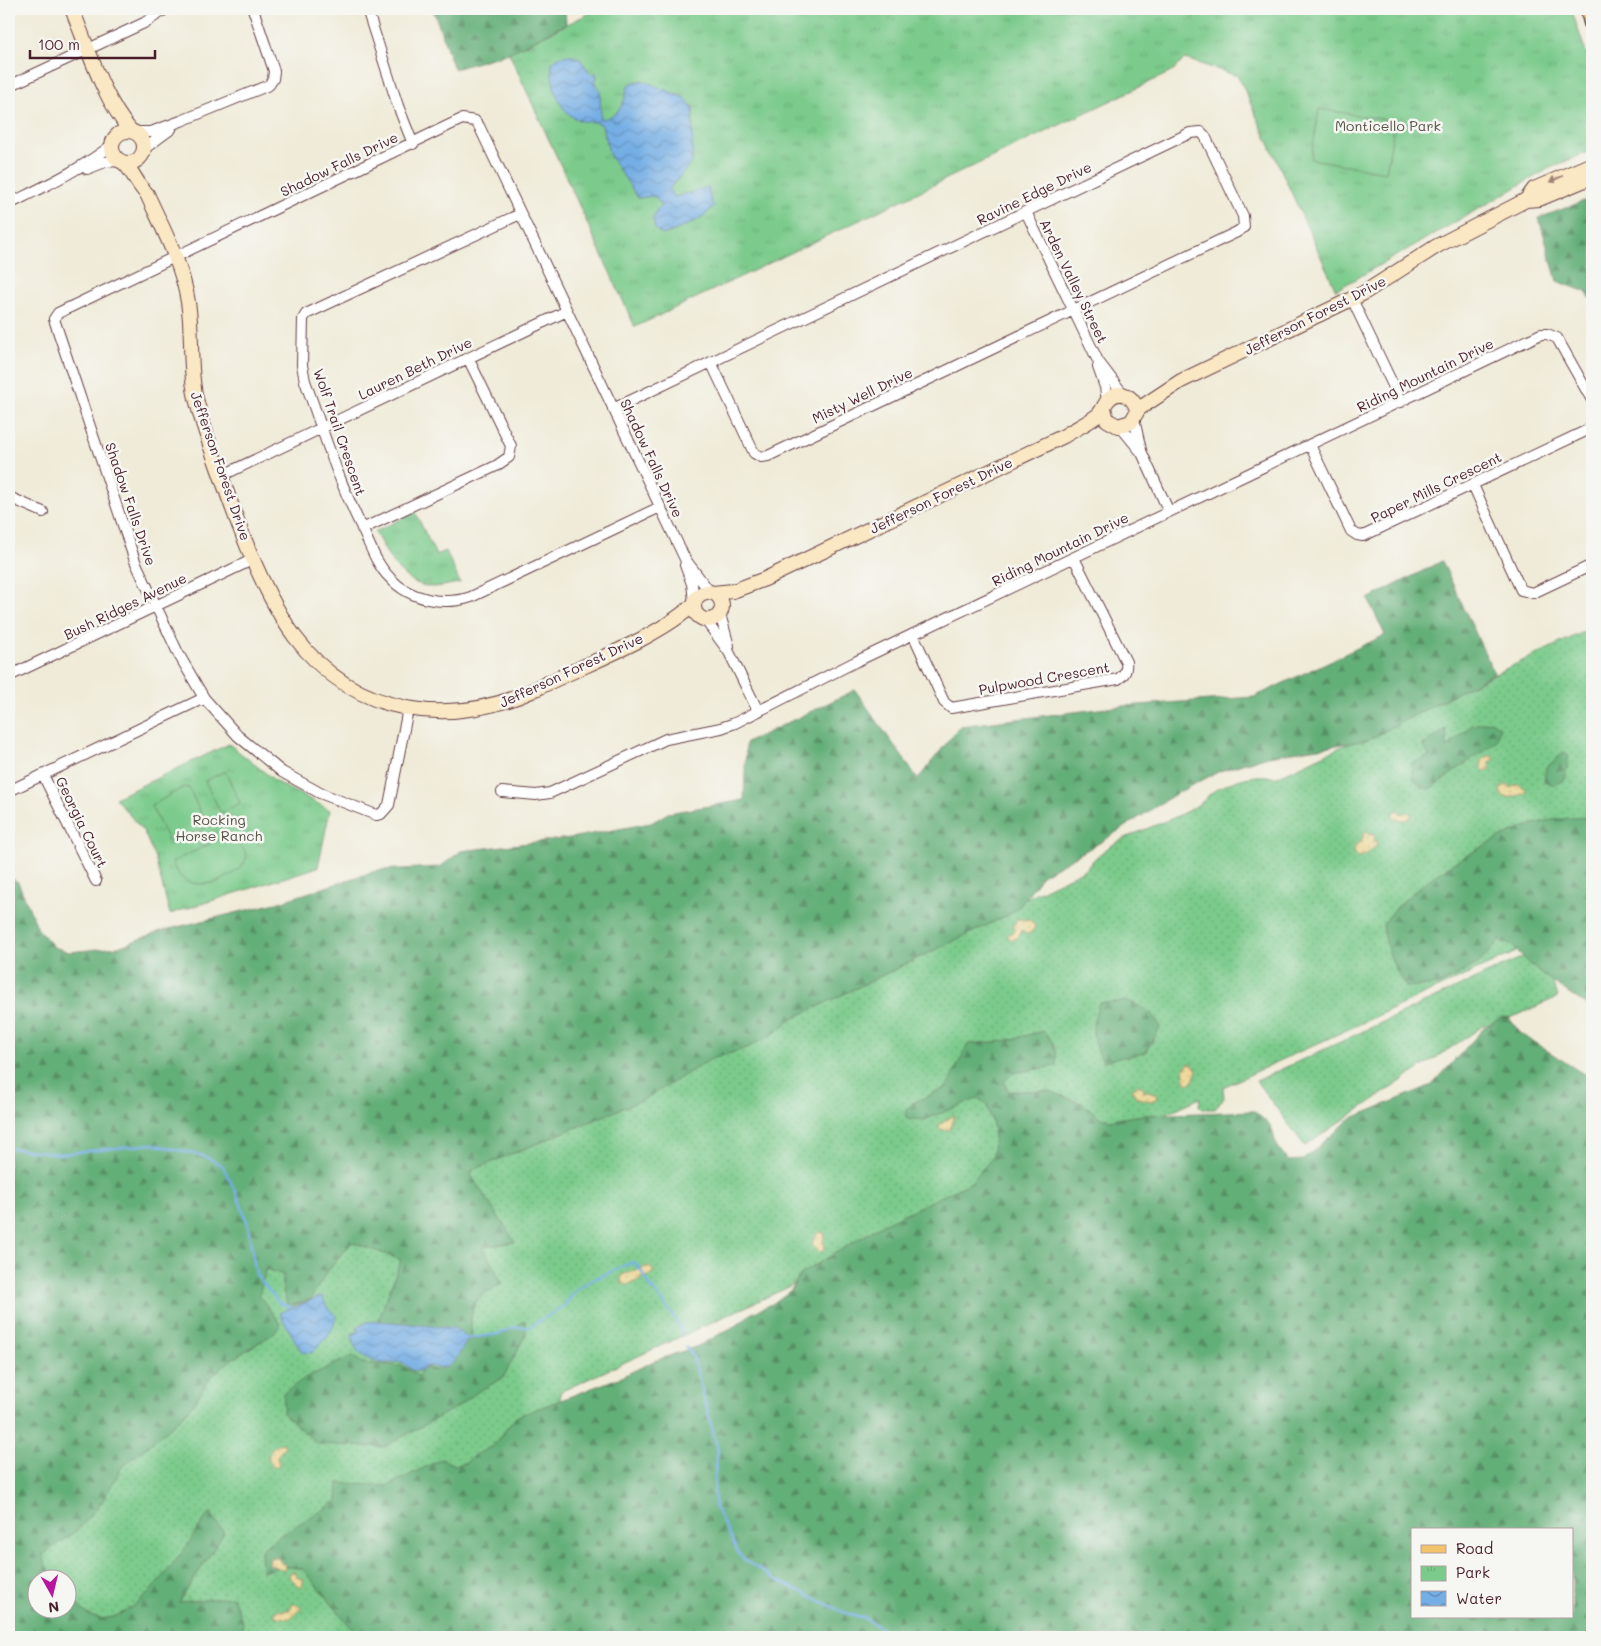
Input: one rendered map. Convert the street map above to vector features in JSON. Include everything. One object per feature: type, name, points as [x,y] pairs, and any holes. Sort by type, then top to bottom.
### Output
[{"type":"main road","points":[[1588,9],[1592,24]]},
{"type":"street","points":[[72,9],[108,96],[122,121],[142,140],[143,152]]},
{"type":"street","points":[[9,86],[144,23],[166,9]]},
{"type":"street","points":[[9,204],[69,174],[99,156],[120,133],[151,132],[269,85],[273,79],[274,71],[253,9]]},
{"type":"street","points":[[367,9],[395,98],[413,144]]},
{"type":"street","points":[[108,96],[114,125],[114,156],[121,161]]},
{"type":"street","name":"Shadow Falls Drive","points":[[156,606],[124,529],[54,319],[58,313],[462,119],[475,121],[685,559],[711,593]]},
{"type":"street","points":[[69,174],[105,162],[135,161],[143,152],[181,121]]},
{"type":"street","name":"Ravine Edge Drive","points":[[613,409],[1190,133],[1201,132],[1208,141],[1243,216],[1244,227],[1073,310]]},
{"type":"street","name":"Jefferson Forest Drive","points":[[143,152],[142,172],[147,194],[176,258],[188,303],[195,394],[236,521],[283,618],[312,656],[332,674],[381,701],[408,709],[455,712],[499,704],[530,692],[652,633],[681,615],[694,602]]},
{"type":"street","name":"Jefferson Forest Drive","points":[[121,161],[135,174],[142,190],[147,194]]},
{"type":"street","name":"Jefferson Forest Drive","points":[[1526,200],[1534,189],[1592,164]]},
{"type":"street","name":"Jefferson Forest Drive","points":[[1126,395],[1144,394],[1181,381],[1352,299],[1381,283],[1437,246],[1526,200],[1539,199],[1592,177]]},
{"type":"street","name":"Arden Valley Street","points":[[1026,212],[1098,361],[1126,395]]},
{"type":"street","name":"Wolf Trail Crescent","points":[[520,214],[306,314],[301,324],[302,365],[321,428],[340,481],[377,561],[396,584],[419,597],[441,602],[452,601],[476,595],[660,507]]},
{"type":"street","points":[[1352,299],[1401,402]]},
{"type":"street","name":"Misty Well Drive","points":[[711,362],[754,453],[761,457],[768,456],[1073,310]]},
{"type":"street","name":"Lauren Beth Drive","points":[[221,476],[567,311]]},
{"type":"street","name":"Riding Mountain Drive","points":[[502,792],[536,795],[550,794],[666,738],[721,728],[913,634],[1547,334],[1557,338],[1592,400]]},
{"type":"street","points":[[362,529],[503,463],[510,457],[511,446],[468,358]]},
{"type":"street","name":"Arden Valley Street","points":[[1098,361],[1106,404]]},
{"type":"street","name":"Jefferson Forest Drive","points":[[1135,414],[1181,381]]},
{"type":"street","points":[[1142,453],[1116,425],[1106,418],[1106,404],[1115,395],[1126,395],[1135,402],[1135,414],[1142,453],[1169,512]]},
{"type":"street","name":"Jefferson Forest Drive","points":[[711,593],[733,591],[765,579],[1064,436],[1096,416],[1106,404]]},
{"type":"street","points":[[1116,425],[1128,424],[1135,414]]},
{"type":"street","name":"Jefferson Forest Drive","points":[[1064,436],[1101,424],[1116,425]]},
{"type":"street","name":"Paper Mills Crescent","points":[[1310,445],[1348,525],[1357,535],[1371,533],[1592,428]]},
{"type":"street","points":[[1472,485],[1521,590],[1533,594],[1592,565]]},
{"type":"street","points":[[9,497],[43,512]]},
{"type":"street","name":"Pulpwood Crescent","points":[[913,634],[944,702],[951,708],[1118,679],[1124,674],[1126,662],[1074,558]]},
{"type":"street","name":"Bush Ridges Avenue","points":[[9,676],[254,559]]},
{"type":"street","name":"Shadow Falls Drive","points":[[685,559],[684,563],[692,584],[694,602]]},
{"type":"street","name":"Jefferson Forest Drive","points":[[721,612],[730,602],[765,579]]},
{"type":"street","points":[[729,652],[720,598],[711,593],[700,594],[694,602],[695,612],[729,652],[758,711]]},
{"type":"street","points":[[156,606],[178,653],[204,698],[238,736],[282,772],[320,793],[376,814],[386,811],[389,805],[408,709]]},
{"type":"street","points":[[703,620],[714,619],[721,612]]},
{"type":"street","name":"Jefferson Forest Drive","points":[[652,633],[703,620]]},
{"type":"street","points":[[9,791],[204,698]]},
{"type":"street","name":"Georgia Court","points":[[43,775],[96,880]]},
{"type":"green space","points":[[433,9],[565,9],[566,24],[509,53],[454,69]]},
{"type":"green space","name":"Monticello Park","points":[[598,9],[1521,9],[1572,11],[1592,71],[1592,150],[1550,168],[1336,290],[1238,76],[1185,59],[1171,72],[635,327],[509,53]]},
{"type":"green space","name":"Monticello Park","points":[[1319,109],[1395,121],[1386,172],[1311,159]]},
{"type":"green space","points":[[1592,198],[1592,301],[1586,292],[1557,281],[1539,218]]},
{"type":"green space","points":[[415,512],[436,555],[446,551],[460,583],[435,587],[421,585],[403,575],[390,559],[375,532]]},
{"type":"green space","points":[[1442,561],[1494,673],[1368,740],[1268,756],[1220,771],[1177,793],[1101,842],[1042,875],[1019,907],[1010,914],[794,1018],[773,1034],[747,1048],[711,1059],[647,1098],[473,1170],[471,1175],[515,1242],[483,1247],[502,1283],[485,1293],[475,1304],[471,1318],[472,1339],[505,1333],[525,1321],[526,1334],[503,1378],[479,1391],[457,1407],[384,1447],[318,1444],[283,1413],[284,1393],[305,1378],[352,1356],[362,1363],[403,1366],[418,1376],[422,1369],[428,1368],[438,1371],[450,1362],[377,1324],[401,1260],[352,1242],[324,1276],[311,1299],[293,1305],[287,1305],[283,1288],[283,1275],[266,1269],[259,1295],[281,1325],[273,1334],[232,1359],[210,1378],[194,1403],[174,1424],[121,1468],[104,1499],[79,1529],[43,1554],[48,1568],[28,1568],[28,1618],[78,1618],[78,1605],[93,1617],[109,1618],[126,1611],[143,1598],[175,1562],[210,1512],[224,1533],[179,1602],[233,1597],[243,1623],[241,1637],[9,1637],[9,877],[18,882],[38,929],[54,947],[69,952],[118,947],[161,931],[276,903],[379,870],[440,867],[461,851],[570,838],[651,823],[668,813],[744,800],[746,743],[855,690],[918,779],[960,726],[1123,706],[1254,697],[1385,635],[1368,599]]},
{"type":"green space","points":[[1592,628],[1592,917],[1223,1087],[1224,1098],[1215,1109],[1202,1109],[1199,1106],[1200,1098],[560,1392],[563,1637],[9,1637],[9,1367],[414,1192],[1086,869],[1110,847],[1140,831],[1188,811],[1202,802],[1213,791],[1225,785],[1254,776],[1275,778]]},
{"type":"green space","points":[[1491,721],[1500,727],[1496,742],[1430,789],[1422,788],[1413,778],[1411,764],[1430,756],[1422,746],[1446,729],[1447,748],[1472,725]]},
{"type":"green space","name":"Rocking Horse Ranch","points":[[229,744],[278,783],[330,810],[318,867],[170,914],[155,858],[144,832],[115,798]]},
{"type":"green space","points":[[1564,752],[1569,755],[1565,779],[1554,785],[1544,781],[1546,768]]},
{"type":"green space","points":[[225,771],[240,803],[221,813],[205,781]]},
{"type":"green space","points":[[184,787],[189,788],[206,824],[205,828],[173,843],[169,842],[151,806]]},
{"type":"green space","points":[[1592,816],[1592,1009],[1536,970],[1512,946],[1500,940],[1479,963],[1439,985],[1406,987],[1391,958],[1383,925],[1411,894],[1471,853],[1513,832],[1546,821]]},
{"type":"green space","points":[[226,836],[238,844],[245,852],[245,862],[238,870],[216,882],[203,884],[190,882],[180,875],[172,862]]},
{"type":"green space","points":[[1540,949],[1558,997],[1518,1015],[1483,1026],[1305,1146],[1256,1081]]},
{"type":"green space","points":[[1126,1001],[1142,1007],[1151,1013],[1160,1028],[1145,1053],[1103,1061],[1096,1046],[1093,1032],[1094,1019],[1099,1003]]},
{"type":"green space","points":[[1502,1017],[1509,1018],[1521,1034],[1582,1073],[1592,1076],[1592,1637],[366,1637],[349,1625],[303,1569],[283,1566],[262,1572],[261,1550],[279,1536],[337,1501],[338,1483],[387,1486],[442,1459],[454,1465],[466,1463],[474,1455],[492,1447],[516,1417],[621,1377],[654,1361],[698,1346],[740,1323],[750,1314],[772,1304],[791,1290],[801,1274],[885,1223],[970,1183],[993,1157],[994,1129],[987,1105],[978,1098],[924,1120],[907,1118],[906,1110],[913,1103],[947,1087],[968,1044],[1005,1041],[1043,1031],[1054,1047],[1056,1066],[1013,1073],[1004,1082],[1008,1091],[1050,1091],[1083,1104],[1101,1118],[1109,1120],[1143,1115],[1254,1111],[1271,1126],[1276,1144],[1288,1161],[1303,1160],[1350,1119],[1432,1085],[1483,1029]]},
{"type":"sand","points":[[1487,756],[1495,759],[1488,763],[1491,769],[1484,771],[1481,762]]},
{"type":"sand","points":[[1518,784],[1526,789],[1526,793],[1508,798],[1501,795],[1500,791],[1503,786],[1509,785],[1511,788]]},
{"type":"sand","points":[[1398,810],[1401,814],[1408,812],[1412,816],[1406,820],[1395,819],[1392,815]]},
{"type":"sand","points":[[1365,832],[1375,833],[1374,841],[1377,842],[1376,846],[1365,855],[1358,857],[1354,852],[1355,846],[1361,842]]},
{"type":"sand","points":[[1017,919],[1031,920],[1035,927],[1030,933],[1026,934],[1022,930],[1018,938],[1011,940],[1007,935],[1016,930],[1013,927]]},
{"type":"sand","points":[[1189,1063],[1197,1070],[1193,1081],[1189,1084],[1185,1081],[1184,1069]]},
{"type":"sand","points":[[1138,1085],[1143,1087],[1144,1092],[1148,1091],[1157,1094],[1156,1099],[1150,1101],[1136,1097],[1132,1089]]},
{"type":"sand","points":[[954,1115],[950,1130],[940,1129],[939,1125]]},
{"type":"sand","points":[[820,1232],[825,1234],[823,1239],[825,1248],[821,1252],[816,1250],[812,1243],[815,1236]]},
{"type":"sand","points":[[649,1266],[654,1272],[645,1278],[641,1276],[640,1280],[626,1285],[621,1282],[622,1275]]},
{"type":"sand","points":[[283,1443],[285,1447],[277,1456],[279,1466],[273,1467],[269,1460],[270,1452],[275,1446]]},
{"type":"sand","points":[[277,1557],[282,1564],[286,1564],[285,1571],[269,1564],[270,1558]]},
{"type":"sand","points":[[294,1571],[297,1577],[304,1580],[302,1587],[298,1586],[289,1576]]},
{"type":"sand","points":[[293,1604],[301,1606],[301,1609],[289,1619],[275,1616],[275,1611],[290,1610]]},
{"type":"water","points":[[570,55],[580,59],[591,74],[596,73],[597,78],[594,81],[600,91],[601,119],[613,116],[623,103],[628,85],[641,80],[685,98],[693,107],[692,162],[669,189],[675,197],[708,187],[711,202],[714,206],[704,216],[691,224],[663,235],[655,229],[653,218],[661,204],[654,196],[638,198],[610,156],[602,125],[582,121],[572,116],[566,111],[557,96],[552,78],[552,62],[559,57]]},
{"type":"water","points":[[322,1296],[328,1309],[336,1315],[335,1321],[324,1341],[311,1353],[302,1352],[279,1313]]},
{"type":"water","points":[[380,1321],[453,1328],[470,1338],[455,1361],[446,1367],[428,1366],[422,1370],[414,1371],[402,1363],[375,1362],[358,1352],[353,1340],[353,1333],[359,1332],[357,1328],[367,1322]]},
{"type":"waterway","points":[[9,1148],[61,1154],[152,1144],[204,1156],[222,1165],[235,1190],[247,1221],[256,1274],[279,1303],[291,1307]]},
{"type":"waterway","points":[[470,1338],[499,1334],[516,1327],[529,1327],[564,1306],[576,1290],[590,1281],[633,1262],[640,1268],[651,1287],[670,1311],[682,1334]]},
{"type":"waterway","points":[[686,1347],[693,1357],[718,1450],[714,1480],[715,1507],[739,1554],[747,1562],[775,1579],[843,1612],[864,1618],[881,1628],[890,1637]]}]
